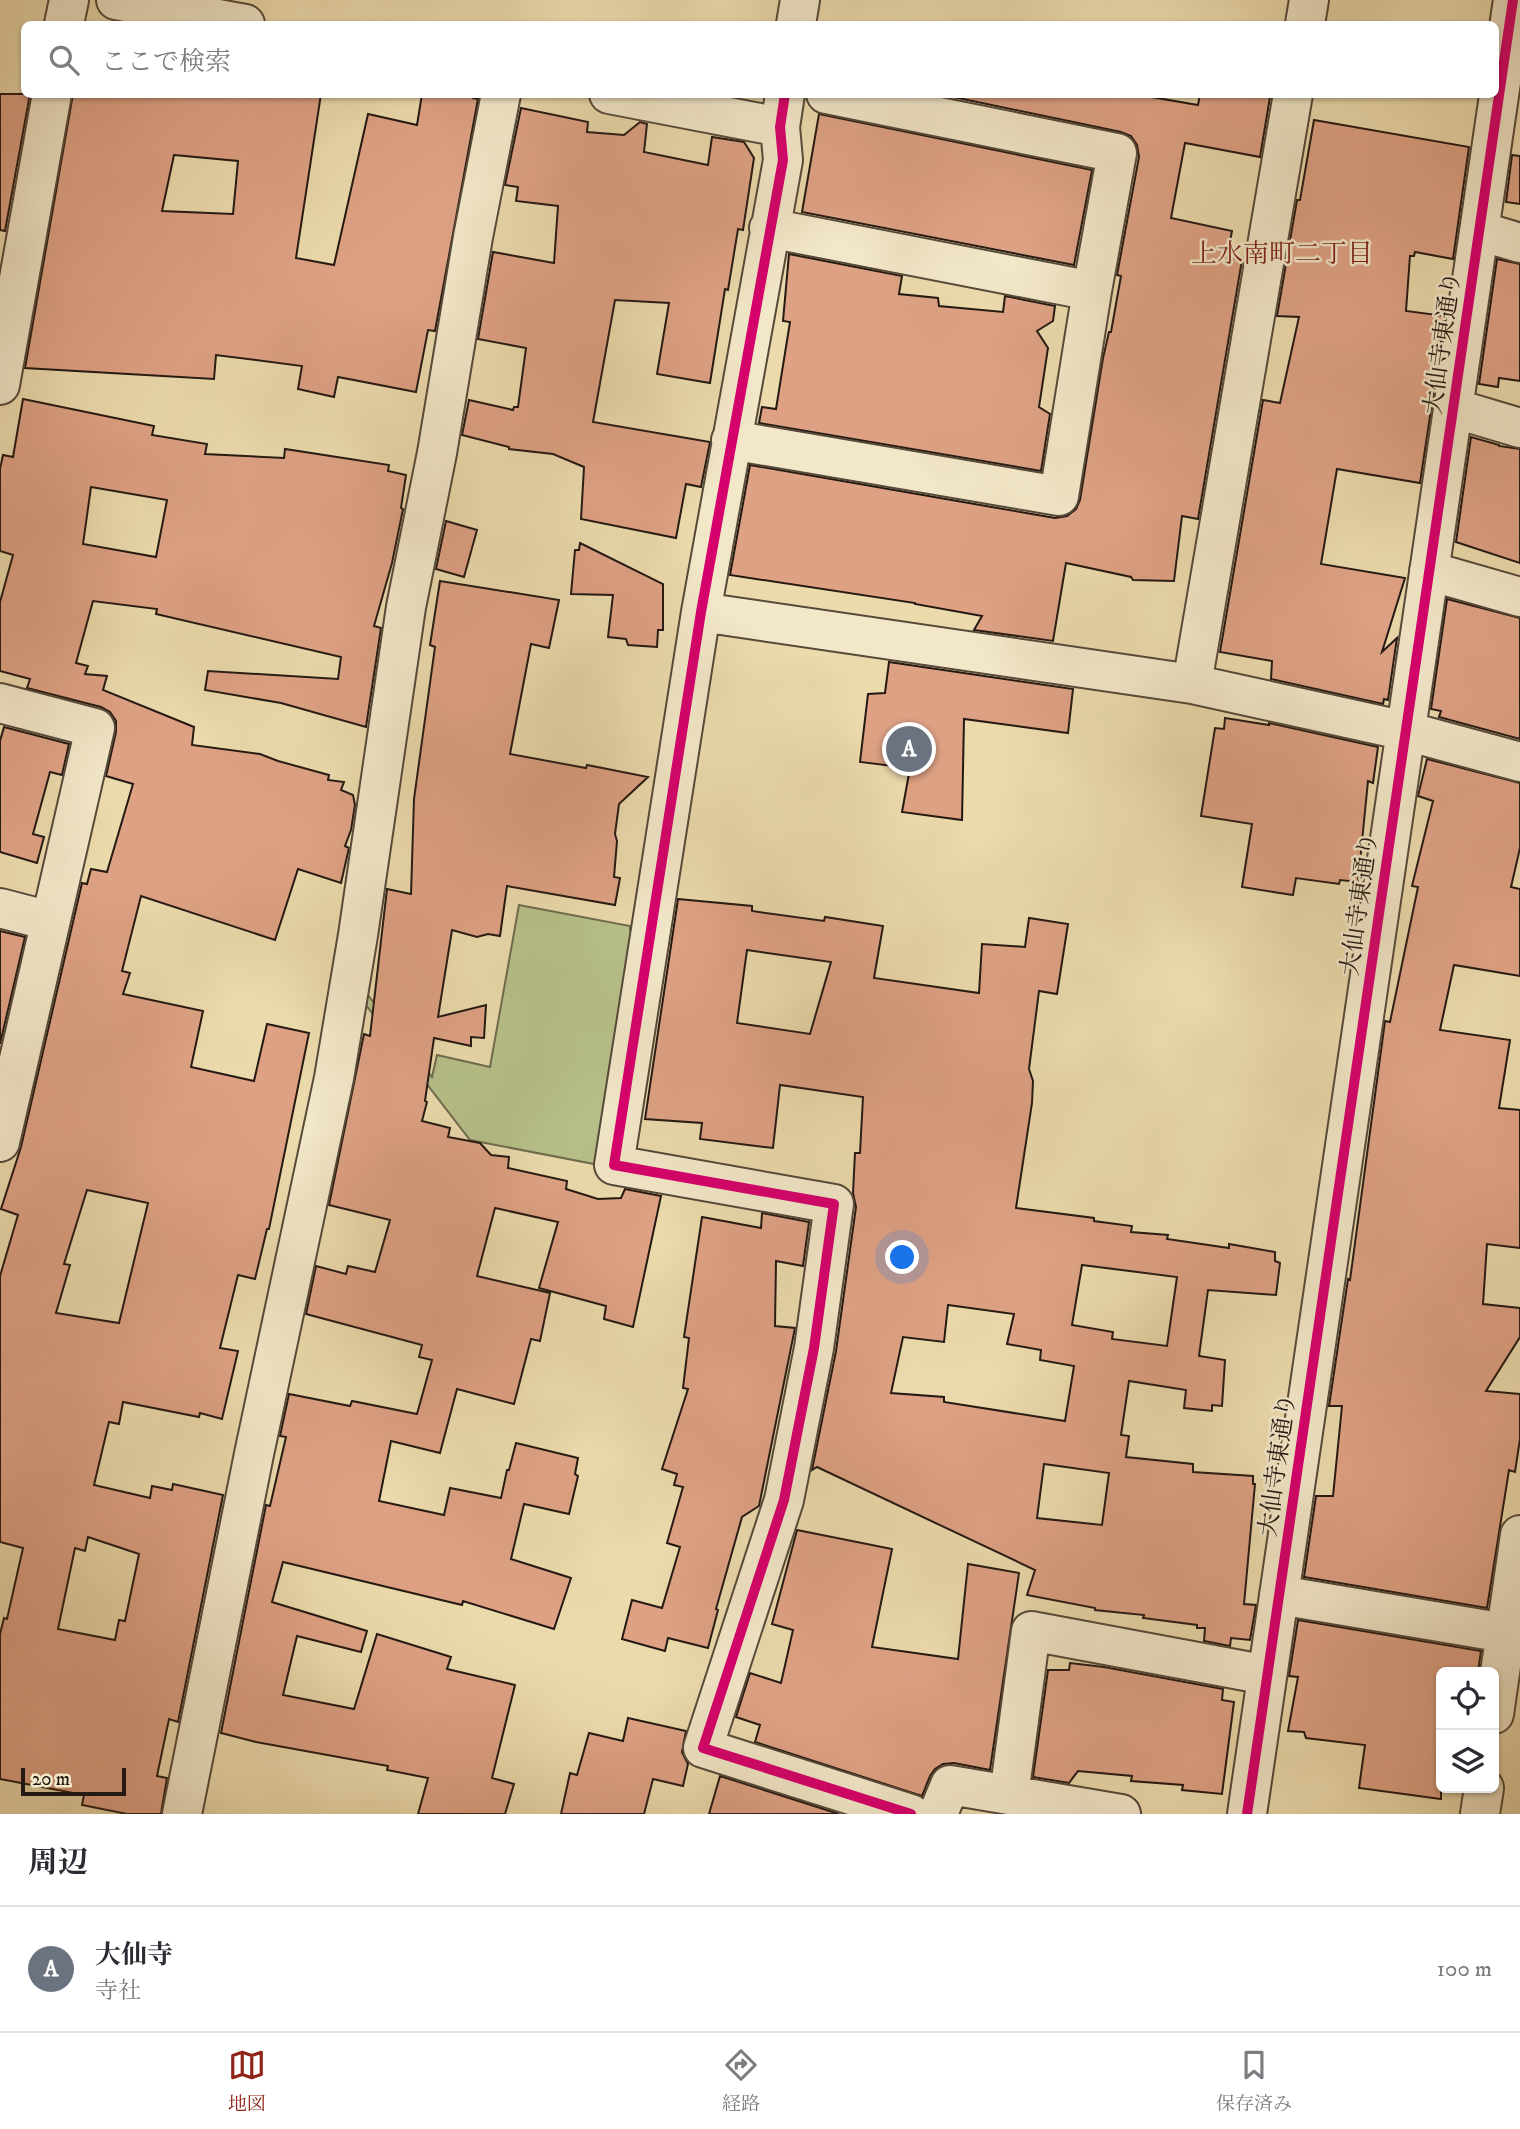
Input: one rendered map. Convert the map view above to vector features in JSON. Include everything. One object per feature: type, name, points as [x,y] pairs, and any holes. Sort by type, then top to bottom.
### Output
[{"type":"street","points":[[65,21],[69,0]]},
{"type":"street","points":[[116,0],[196,7],[236,21]]},
{"type":"street","points":[[796,21],[800,0]]},
{"type":"street","points":[[1306,21],[1310,0]]},
{"type":"street","name":"大仙寺東通り","points":[[1247,1814],[1479,231],[1513,56],[1513,0]]},
{"type":"street","points":[[0,385],[51,98]]},
{"type":"street","points":[[182,1814],[254,1454],[334,1078],[358,935],[406,607],[437,453],[473,237],[500,98]]},
{"type":"street","points":[[650,98],[782,111],[783,160],[701,612],[614,1165],[834,1204],[814,1348],[784,1500],[703,1748],[911,1814]]},
{"type":"street","points":[[731,440],[1059,496],[1117,153],[846,98]]},
{"type":"street","points":[[1192,684],[1292,98]]},
{"type":"street","points":[[769,228],[1092,291]]},
{"type":"street","points":[[1479,231],[1520,243]]},
{"type":"street","points":[[1453,408],[1520,428]]},
{"type":"street","points":[[1429,571],[1520,597]]},
{"type":"street","points":[[701,612],[1192,684],[1406,732],[1520,762]]},
{"type":"street","points":[[0,703],[95,728],[0,1142]]},
{"type":"street","points":[[0,908],[50,920]]},
{"type":"street","points":[[1499,1674],[1520,1535]]},
{"type":"street","points":[[1279,1595],[1504,1633]]},
{"type":"street","points":[[1009,1795],[1031,1631],[1267,1675]]},
{"type":"street","points":[[939,1814],[950,1785],[1121,1814]]},
{"type":"street","points":[[1480,1814],[1483,1793]]},
{"type":"green space","points":[[519,905],[630,926],[630,930],[637,933],[599,1165],[470,1140],[362,1000],[364,990],[432,1077],[437,1055],[490,1067]]},
{"type":"building","points":[[0,94],[21,94],[21,98],[29,98],[5,231],[0,230]]},
{"type":"building","points":[[72,98],[320,98],[296,258],[334,265],[368,114],[417,125],[421,98],[478,99],[435,331],[428,330],[416,392],[338,377],[334,397],[298,389],[302,366],[216,355],[214,379],[25,368]],"holes":[[[174,155],[238,161],[233,214],[162,211]]]},
{"type":"building","points":[[958,98],[1157,98],[1198,105],[1199,98],[1270,98],[1260,157],[1185,143],[1171,218],[1232,231],[1227,257],[1242,260],[1198,519],[1182,516],[1174,581],[1133,580],[1131,577],[1066,563],[1053,641],[974,630],[982,616],[730,575],[750,465],[1055,518],[1067,516],[1076,509],[1080,500],[1103,358],[1111,332],[1121,276],[1117,275],[1139,157],[1137,145],[1131,136]]},
{"type":"building","points":[[521,108],[588,122],[587,132],[624,135],[640,122],[647,124],[644,152],[708,165],[712,137],[744,142],[754,158],[743,230],[738,229],[728,290],[725,289],[710,383],[657,374],[669,303],[615,300],[593,422],[710,442],[701,487],[686,484],[676,538],[581,519],[584,467],[553,454],[509,449],[462,435],[469,400],[513,410],[518,407],[526,348],[478,339],[493,252],[554,263],[558,206],[516,201],[518,187],[505,185]]},
{"type":"building","points":[[819,114],[1092,170],[1074,265],[802,212]]},
{"type":"building","points":[[1314,120],[1469,147],[1453,259],[1415,252],[1414,256],[1410,256],[1406,311],[1445,316],[1420,483],[1337,469],[1321,564],[1405,578],[1382,652],[1397,638],[1388,700],[1384,699],[1383,704],[1271,679],[1272,661],[1220,652],[1263,400],[1280,403],[1299,317],[1277,316]]},
{"type":"building","points":[[1512,155],[1520,156],[1520,204],[1506,202]]},
{"type":"building","points":[[789,254],[902,276],[899,294],[938,298],[939,306],[1003,312],[1005,296],[1055,306],[1053,321],[1037,331],[1048,348],[1039,407],[1050,414],[1041,471],[759,423],[762,407],[776,409],[790,322],[783,321]]},
{"type":"building","points":[[1497,259],[1520,264],[1520,381],[1499,378],[1498,387],[1479,384]]},
{"type":"building","points":[[23,399],[154,426],[152,435],[207,444],[205,454],[284,458],[285,449],[389,465],[388,471],[406,475],[403,509],[392,563],[374,626],[381,628],[366,727],[281,703],[205,690],[208,671],[338,679],[341,657],[156,614],[157,609],[93,601],[76,663],[88,666],[85,674],[107,676],[103,690],[194,727],[192,745],[260,754],[329,775],[328,780],[344,782],[341,790],[353,795],[355,805],[345,846],[349,848],[341,883],[298,869],[275,940],[141,896],[122,971],[130,973],[123,994],[203,1011],[191,1067],[254,1081],[267,1024],[309,1033],[269,1229],[255,1279],[238,1275],[220,1348],[238,1351],[222,1419],[200,1413],[199,1417],[123,1402],[119,1424],[109,1422],[94,1485],[150,1498],[152,1486],[172,1490],[173,1484],[223,1495],[178,1722],[169,1719],[157,1776],[167,1778],[161,1814],[127,1814],[82,1805],[84,1795],[0,1779],[0,1634],[4,1618],[7,1619],[23,1548],[0,1542],[0,1276],[18,1215],[1,1209],[21,1147],[82,883],[87,884],[91,869],[107,872],[133,784],[106,776],[116,732],[116,721],[110,712],[101,707],[27,688],[30,679],[0,671],[0,602],[13,555],[0,551],[0,469],[3,455],[13,457]],"holes":[[[91,487],[167,500],[156,557],[83,544]],[[87,1190],[148,1203],[119,1323],[56,1313],[70,1265],[64,1264]],[[88,1537],[139,1554],[125,1621],[119,1620],[115,1640],[58,1629],[75,1548],[85,1551]]]},
{"type":"building","points":[[1471,437],[1520,449],[1520,563],[1456,542]]},
{"type":"building","points":[[446,521],[477,530],[464,577],[436,569]]},
{"type":"building","points":[[580,543],[663,584],[663,630],[658,630],[657,647],[628,645],[626,639],[608,637],[613,595],[571,594],[575,550],[579,550]]},
{"type":"building","points":[[440,581],[559,600],[549,648],[531,644],[510,754],[648,777],[619,804],[614,877],[620,878],[615,905],[507,886],[500,936],[488,934],[477,937],[452,930],[438,1017],[486,1005],[484,1038],[471,1037],[471,1046],[434,1038],[427,1102],[422,1121],[450,1128],[448,1137],[480,1143],[491,1155],[509,1157],[508,1168],[567,1181],[566,1189],[598,1199],[621,1198],[625,1189],[661,1196],[633,1327],[604,1319],[606,1306],[539,1288],[558,1222],[495,1208],[477,1276],[550,1293],[540,1341],[531,1339],[514,1404],[457,1389],[440,1453],[391,1441],[379,1501],[444,1515],[450,1488],[501,1498],[516,1443],[578,1458],[575,1474],[578,1476],[569,1514],[524,1504],[511,1559],[571,1578],[554,1629],[463,1601],[462,1605],[283,1562],[272,1602],[367,1631],[361,1652],[297,1636],[283,1695],[354,1709],[377,1634],[451,1657],[447,1669],[515,1685],[492,1778],[514,1784],[505,1814],[418,1814],[428,1778],[387,1770],[388,1766],[221,1733],[266,1505],[270,1506],[286,1437],[280,1436],[289,1394],[350,1406],[352,1401],[417,1414],[432,1360],[419,1357],[422,1345],[306,1314],[316,1266],[346,1274],[348,1266],[375,1272],[390,1220],[329,1205],[364,1034],[370,1036],[387,889],[411,894],[414,799],[435,647],[430,645]]},
{"type":"building","points":[[1447,599],[1520,618],[1520,739],[1439,717],[1441,711],[1431,709]]},
{"type":"building","points":[[889,662],[1073,689],[1068,733],[964,719],[962,820],[902,812],[910,768],[860,762],[868,694],[885,693]]},
{"type":"building","points":[[1225,718],[1269,723],[1378,747],[1373,783],[1368,781],[1358,882],[1340,880],[1339,884],[1296,878],[1293,895],[1242,887],[1252,824],[1201,816],[1215,728],[1224,729]]},
{"type":"building","points":[[4,727],[69,744],[62,775],[50,772],[33,834],[44,837],[37,863],[0,852],[0,741]]},
{"type":"building","points":[[1427,759],[1520,783],[1520,848],[1511,887],[1520,889],[1520,976],[1454,965],[1440,1030],[1510,1040],[1499,1108],[1520,1110],[1520,1248],[1487,1244],[1483,1304],[1520,1308],[1520,1337],[1486,1391],[1520,1394],[1520,1439],[1515,1472],[1509,1470],[1487,1608],[1304,1577],[1316,1496],[1333,1496],[1342,1406],[1329,1406],[1348,1279],[1350,1280],[1385,1021],[1390,1022],[1418,887],[1412,886],[1433,801],[1418,796]]},
{"type":"building","points":[[678,899],[752,906],[752,911],[824,921],[825,917],[883,926],[874,978],[979,993],[982,944],[1025,947],[1029,918],[1068,924],[1057,994],[1039,991],[1029,1069],[1033,1081],[1032,1103],[1016,1208],[1094,1218],[1094,1221],[1132,1226],[1131,1232],[1168,1235],[1167,1239],[1229,1248],[1229,1244],[1275,1252],[1275,1261],[1280,1263],[1276,1295],[1208,1290],[1199,1356],[1225,1360],[1222,1406],[1212,1405],[1212,1411],[1184,1408],[1186,1390],[1129,1381],[1121,1435],[1129,1436],[1126,1457],[1193,1464],[1193,1472],[1253,1476],[1255,1484],[1244,1604],[1256,1605],[1250,1640],[1231,1638],[1230,1646],[1204,1641],[1205,1628],[1197,1628],[1197,1625],[1143,1618],[1144,1615],[1095,1610],[1027,1595],[1035,1570],[817,1467],[812,1470],[836,1351],[856,1207],[853,1193],[855,1153],[860,1153],[863,1097],[780,1085],[773,1148],[700,1139],[702,1123],[645,1119]],"holes":[[[747,950],[831,962],[810,1034],[737,1023]],[[1082,1265],[1177,1277],[1167,1346],[1112,1339],[1113,1332],[1072,1325]],[[948,1305],[1014,1314],[1007,1344],[1041,1350],[1040,1360],[1074,1366],[1065,1421],[944,1402],[944,1397],[891,1393],[903,1337],[944,1342]],[[1044,1464],[1109,1473],[1102,1525],[1037,1518]]]},
{"type":"building","points":[[0,931],[25,937],[0,1044]]},
{"type":"building","points":[[762,1213],[809,1222],[803,1266],[776,1261],[775,1326],[795,1328],[759,1506],[742,1517],[708,1648],[668,1638],[665,1651],[622,1639],[632,1600],[662,1608],[680,1547],[667,1543],[683,1487],[674,1485],[677,1474],[662,1469],[688,1389],[683,1388],[689,1338],[684,1337],[702,1217],[761,1228]]},
{"type":"building","points":[[797,1530],[892,1549],[872,1647],[958,1659],[968,1564],[1019,1573],[990,1770],[954,1763],[943,1764],[930,1776],[922,1796],[755,1742],[760,1725],[736,1717],[750,1673],[781,1683],[793,1630],[772,1624]]},
{"type":"building","points":[[1298,1620],[1481,1651],[1479,1667],[1436,1667],[1436,1793],[1441,1793],[1441,1799],[1359,1788],[1365,1745],[1306,1738],[1304,1732],[1288,1731],[1298,1677],[1289,1676]]},
{"type":"building","points":[[1070,1663],[1223,1689],[1222,1700],[1234,1702],[1222,1794],[1182,1790],[1183,1785],[1131,1781],[1132,1776],[1078,1771],[1069,1783],[1033,1777],[1048,1670],[1069,1670]]},
{"type":"building","points":[[628,1718],[686,1731],[682,1752],[688,1764],[683,1786],[653,1779],[644,1814],[561,1814],[570,1773],[577,1775],[589,1733],[623,1741]]},
{"type":"building","points":[[720,1776],[839,1814],[709,1814]]},
{"type":"cycle path","points":[[1499,95],[1513,0]]},
{"type":"cycle path","points":[[784,98],[780,127],[783,160],[701,612],[614,1165],[834,1204],[814,1348],[784,1500],[703,1748],[911,1814]]},
{"type":"cycle path","points":[[1247,1814],[1499,98]]},
{"type":"place","name":"大仙寺","points":[[909,749]]},
{"type":"district","name":"上水南町二丁目","points":[[1282,253]]}]
